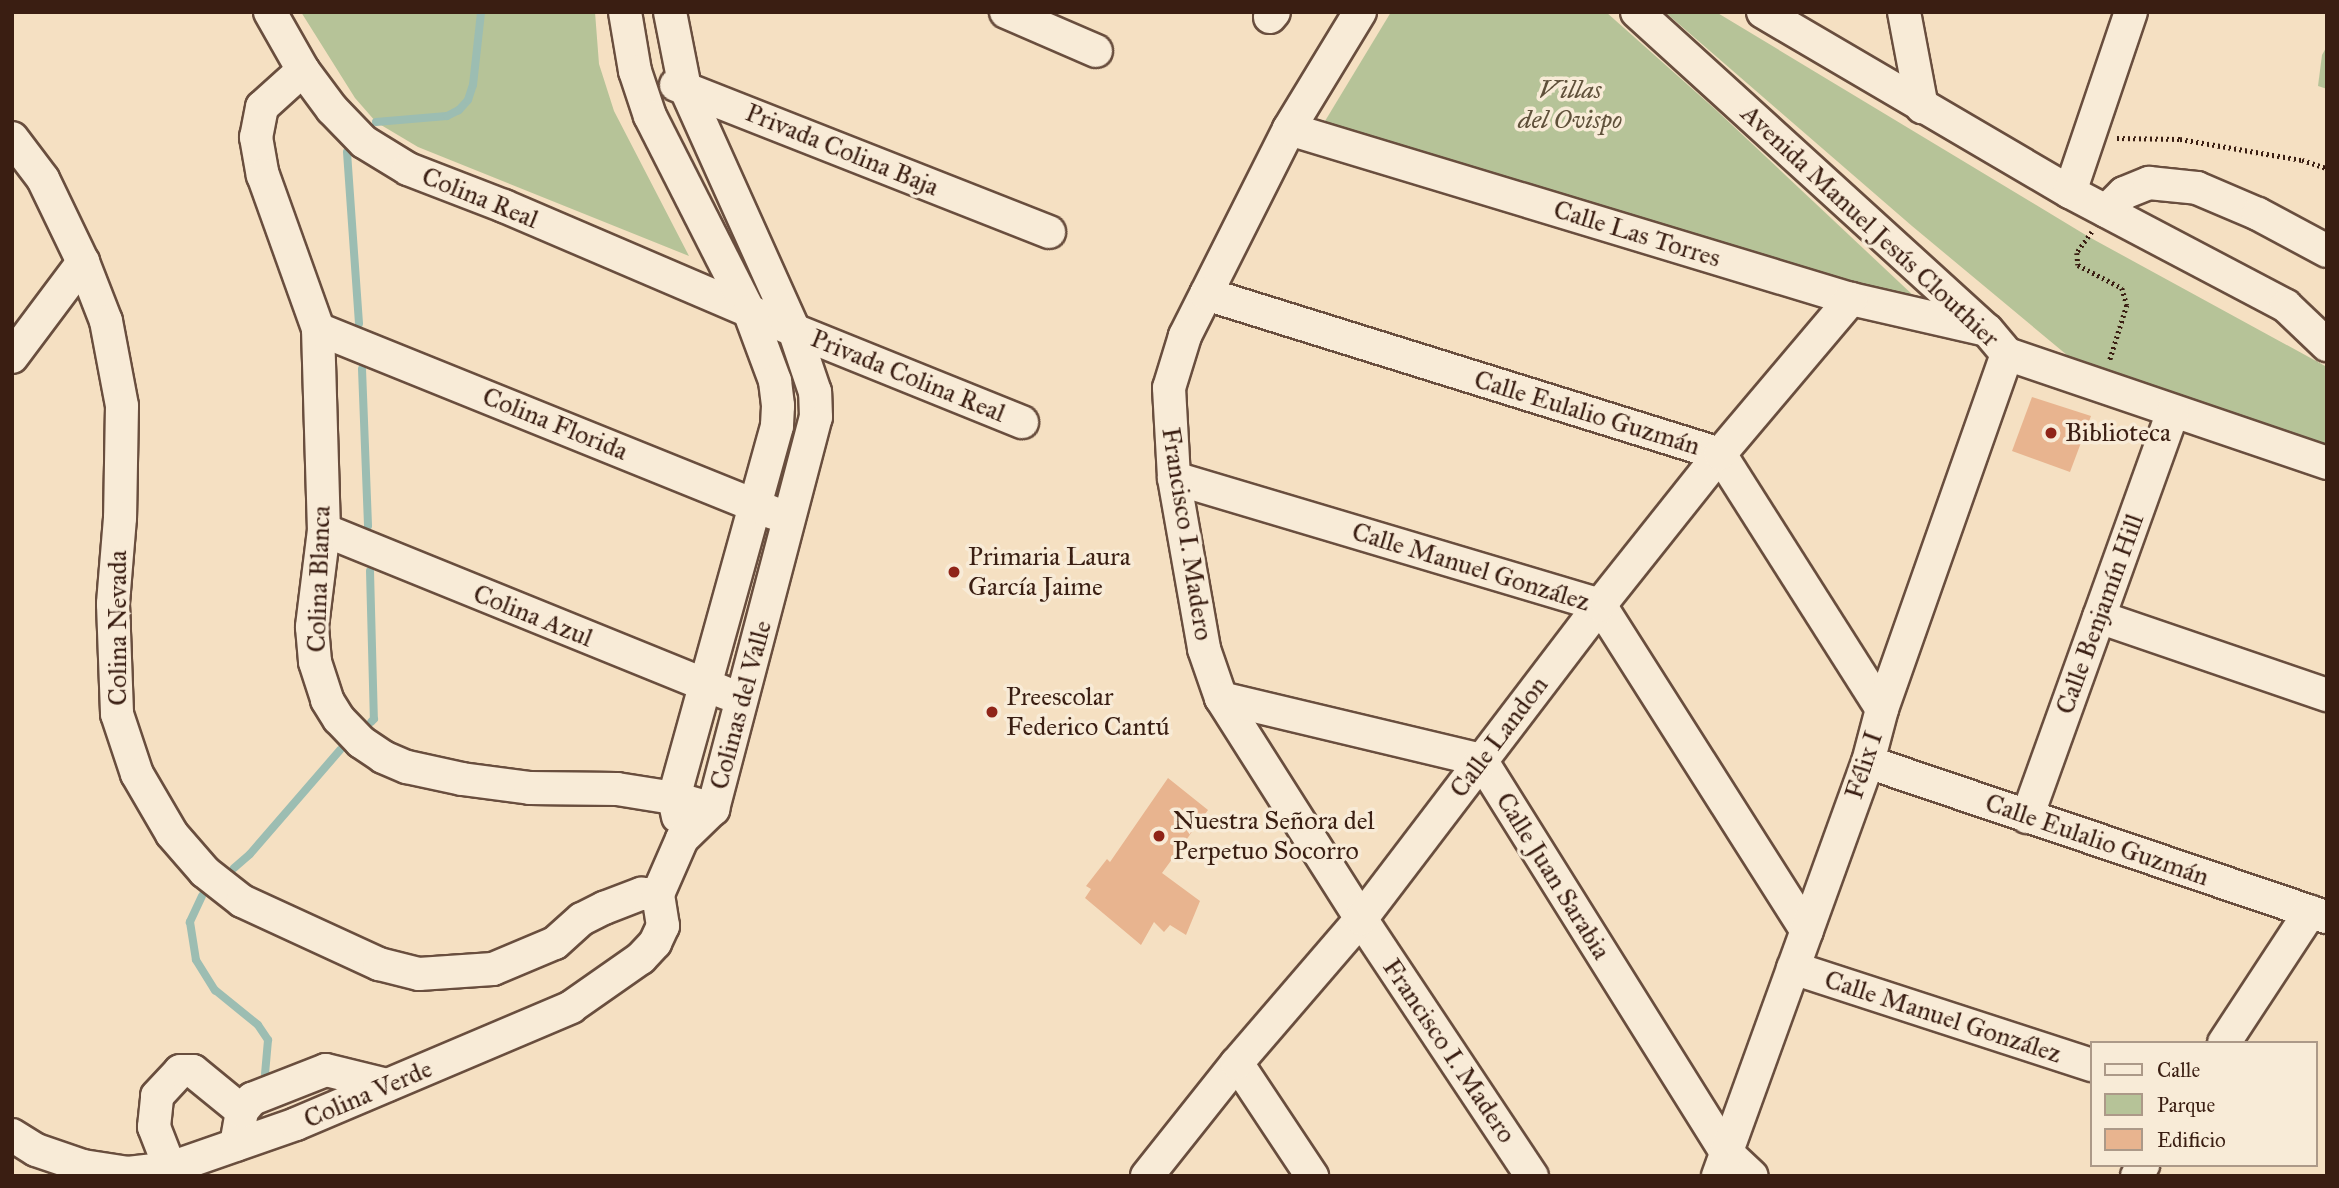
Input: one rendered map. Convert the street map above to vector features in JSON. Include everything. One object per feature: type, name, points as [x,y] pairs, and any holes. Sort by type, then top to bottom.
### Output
[{"type":"street","name":"Colina Real","points":[[270,12],[303,70],[332,109],[364,142],[408,169],[504,206],[794,330]]},
{"type":"street","name":"Colinas del Valle","points":[[625,12],[635,71],[650,116],[676,173],[749,311],[775,381],[778,406],[777,426],[753,504],[674,798],[682,839]]},
{"type":"street","name":"Colinas del Valle","points":[[670,12],[685,88],[794,330],[815,392],[816,417],[713,810],[682,839]]},
{"type":"street","points":[[1006,12],[1060,23],[1096,51]]},
{"type":"street","name":"Francisco I. Madero","points":[[1360,12],[1289,129],[1185,336],[1169,388],[1174,478],[1202,638],[1221,698],[1361,919],[1532,1176]]},
{"type":"street","name":"Avenida Manuel Jesús Clouthier","points":[[1637,12],[1997,342],[2102,386],[2327,463]]},
{"type":"street","points":[[1763,12],[2070,192],[2286,306],[2327,316]]},
{"type":"street","points":[[1904,12],[1922,107]]},
{"type":"street","points":[[2070,192],[2123,15]]},
{"type":"street","name":"Colina Blanca","points":[[303,70],[262,107],[256,137],[263,175],[318,329],[324,530],[313,627],[315,662],[327,700],[339,719],[361,742],[383,757],[407,767],[462,779],[530,788],[617,789],[674,798],[713,810]]},
{"type":"street","name":"Privada Colina Baja","points":[[635,71],[685,88],[1049,232]]},
{"type":"street","name":"Calle Las Torres","points":[[1289,129],[1997,342]]},
{"type":"street","name":"Colina Nevada","points":[[12,138],[43,179],[83,262],[106,321],[122,406],[120,518],[113,604],[117,713],[137,774],[172,834],[205,872],[242,901],[323,941],[379,964],[419,974],[493,969],[555,943],[582,919],[604,908],[641,894],[658,894]]},
{"type":"street","points":[[2106,211],[2124,193],[2149,183],[2197,188],[2259,214],[2327,251]]},
{"type":"street","points":[[12,357],[83,262]]},
{"type":"street","name":"Calle Eulalio Guzmán","points":[[1206,294],[1720,454],[1882,709]]},
{"type":"street","name":"Calle Landon","points":[[1147,1176],[1237,1063],[1361,919],[1600,605],[1720,454],[1851,299]]},
{"type":"street","points":[[2286,306],[2327,345]]},
{"type":"street","name":"Colina Florida","points":[[318,329],[790,521]]},
{"type":"street","name":"Privada Colina Real","points":[[794,330],[1022,422]]},
{"type":"street","name":"Félix I","points":[[1722,1164],[1868,762],[1882,709],[1997,342]]},
{"type":"street","name":"Calle Benjamín Hill","points":[[2026,817],[2173,411]]},
{"type":"street","name":"Calle Manuel González","points":[[1174,478],[1600,605],[1807,931]]},
{"type":"street","name":"Colina Azul","points":[[324,530],[744,699]]},
{"type":"street","points":[[2099,617],[2327,695]]},
{"type":"street","points":[[1221,698],[1481,760]]},
{"type":"street","name":"Calle Juan Sarabia","points":[[1481,760],[1722,1164],[1752,1176]]},
{"type":"street","name":"Calle Eulalio Guzmán","points":[[1868,762],[2319,914]]},
{"type":"street","points":[[658,894],[682,839]]},
{"type":"street","name":"Colina Verde","points":[[12,1135],[36,1150],[104,1172],[128,1173],[206,1166],[236,1145],[387,1086],[571,1007],[606,985],[641,958],[655,943],[663,926],[658,894]]},
{"type":"street","points":[[2225,1041],[2319,914]]},
{"type":"street","name":"Calle Manuel González","points":[[1793,968],[2090,1064]]},
{"type":"street","points":[[1237,1063],[1312,1176]]},
{"type":"street","points":[[170,1168],[154,1127],[157,1096],[180,1070],[193,1071],[242,1111]]},
{"type":"street","points":[[236,1145],[242,1111],[252,1099],[326,1070],[387,1086]]},
{"type":"path","points":[[2087,139],[2180,139],[2302,160],[2327,168]]},
{"type":"path","points":[[2102,386],[2127,305],[2122,288],[2084,270],[2077,260],[2077,253],[2106,211]]},
{"type":"green space","points":[[301,12],[595,12],[599,64],[614,111],[689,256],[418,147],[376,122],[355,98]]},
{"type":"green space","name":"Villas del Ovispo","points":[[1391,12],[1606,12],[1715,109],[1932,313],[1322,126]]},
{"type":"green space","name":"Villas del Ovispo","points":[[1665,12],[1716,12],[2089,237],[2327,367],[2327,447],[2085,370],[1912,226]]},
{"type":"green space","points":[[2327,46],[2327,89],[2318,86],[2322,55]]},
{"type":"building","name":"Biblioteca","points":[[2032,397],[2091,416],[2070,472],[2012,451]]},
{"type":"building","points":[[1168,778],[1208,810],[1162,873],[1200,901],[1186,935],[1170,925],[1164,932],[1154,922],[1141,945],[1085,898],[1091,889],[1086,886],[1107,859],[1110,862]]},
{"type":"waterway","points":[[376,122],[447,116],[459,110],[468,100],[473,85],[481,12]]},
{"type":"waterway","points":[[347,152],[359,324]]},
{"type":"waterway","points":[[362,369],[368,526]]},
{"type":"waterway","points":[[370,571],[374,719],[371,722]]},
{"type":"waterway","points":[[234,868],[250,854],[340,750]]},
{"type":"waterway","points":[[202,896],[190,922],[196,960],[215,990],[258,1025],[268,1040],[265,1074]]},
{"type":"place","name":"Biblioteca","points":[[2051,433]]},
{"type":"place","name":"Primaria Laura García Jaime","points":[[954,572]]},
{"type":"place","name":"Preescolar Federico Cantú","points":[[992,712]]},
{"type":"place","name":"Nuestra Señora del Perpetuo Socorro","points":[[1159,836]]}]
